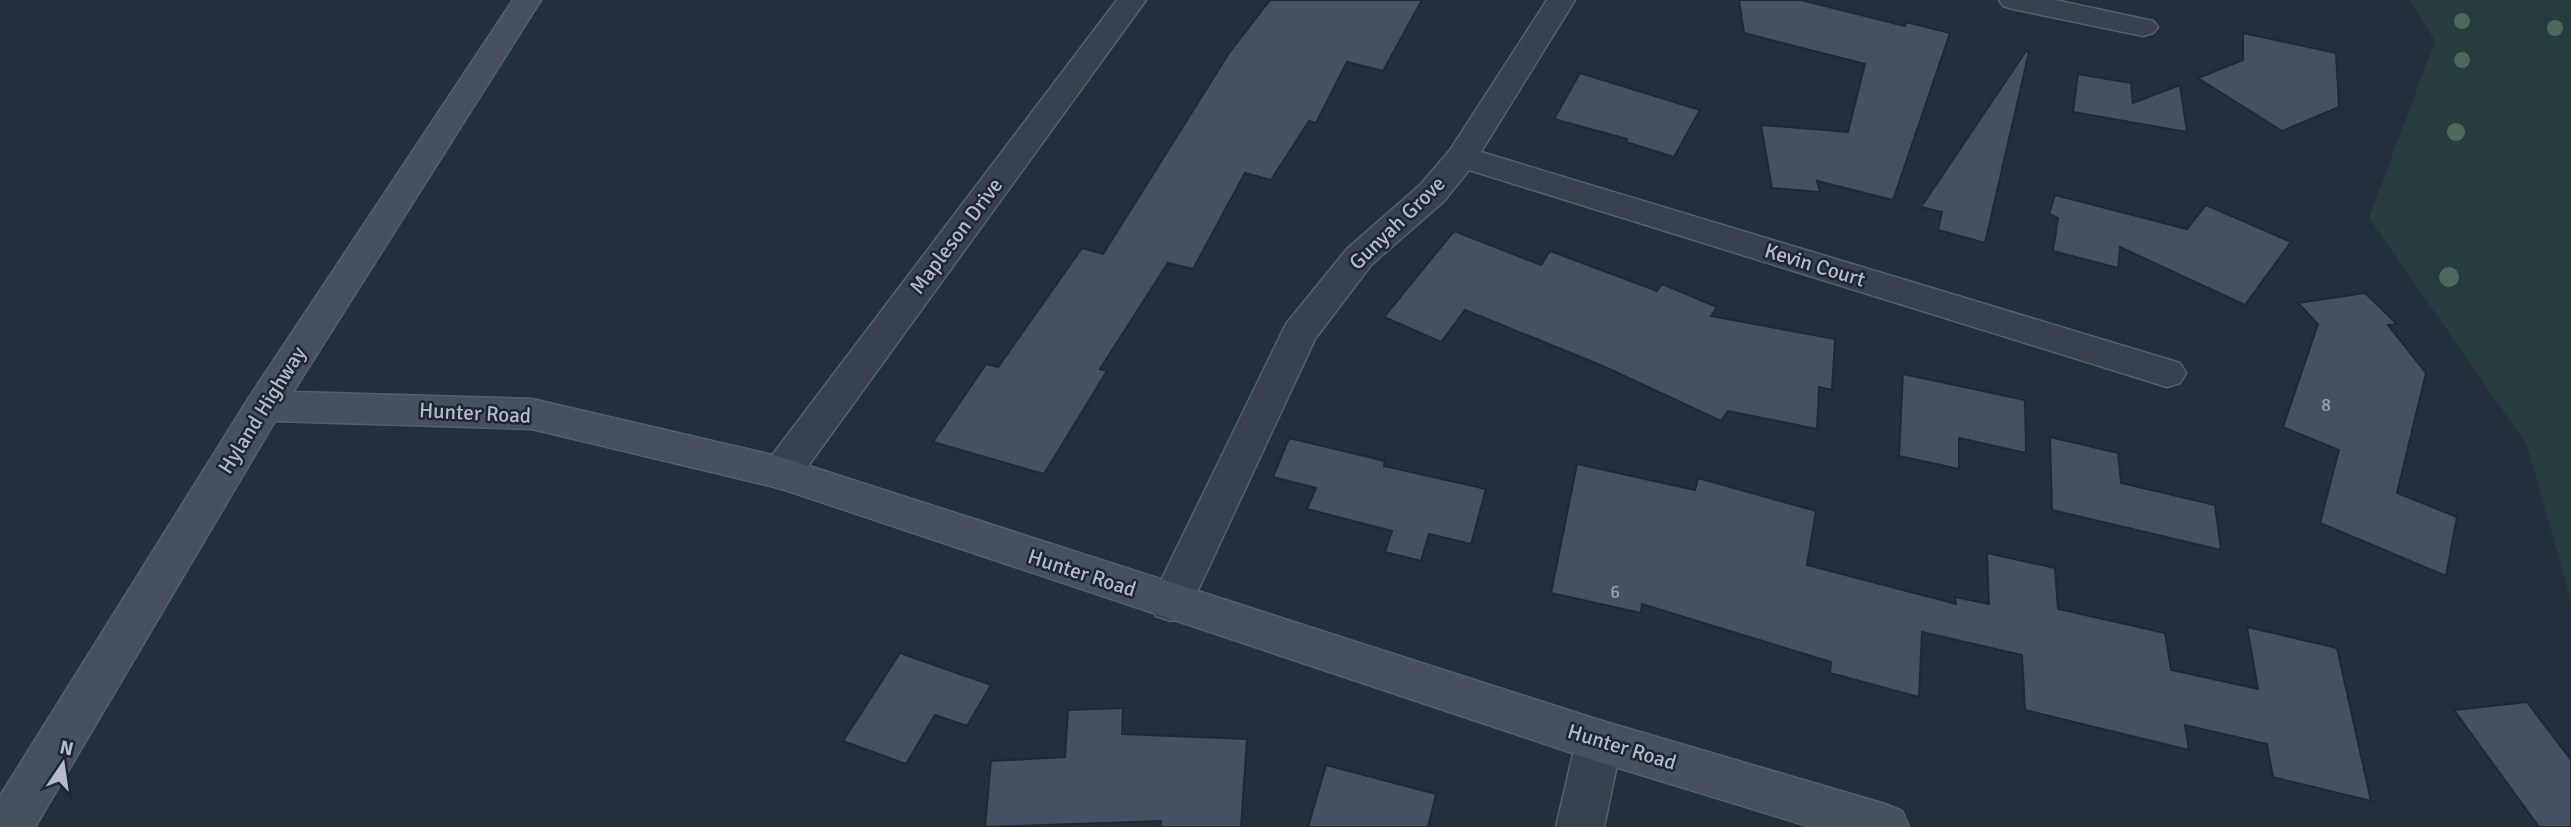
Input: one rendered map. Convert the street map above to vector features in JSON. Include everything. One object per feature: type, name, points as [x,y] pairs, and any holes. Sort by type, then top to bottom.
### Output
[{"type":"street","name":"Hyland Highway","points":[[8,827],[264,405],[527,0]]},
{"type":"street","name":"Mapleson Drive","points":[[781,473],[1132,0]]},
{"type":"street","name":"Gunyah Grove","points":[[1171,603],[1299,332],[1359,257],[1432,193],[1462,157],[1561,0]]},
{"type":"street","points":[[2014,0],[2143,27]]},
{"type":"street","name":"Kevin Court","points":[[1462,157],[2167,373]]},
{"type":"street","name":"Hunter Road","points":[[264,405],[532,414],[781,473],[1171,603],[1599,741],[1885,827]]},
{"type":"street","points":[[1580,827],[1599,741]]},
{"type":"green space","points":[[2410,0],[2571,0],[2571,601],[2527,445],[2369,218],[2435,41]]},
{"type":"building","points":[[1270,0],[1422,0],[1383,71],[1347,62],[1316,123],[1309,121],[1271,180],[1245,173],[1193,269],[1168,263],[1100,369],[1107,371],[1044,474],[933,442],[986,364],[998,367],[1082,248],[1103,254],[1229,53]]},
{"type":"building","points":[[1739,0],[1801,0],[1905,26],[1906,22],[1950,33],[1893,200],[1817,181],[1820,192],[1772,188],[1761,125],[1848,132],[1865,64],[1744,33]]},
{"type":"building","points":[[2243,33],[2336,53],[2339,107],[2282,131],[2198,78],[2243,60]]},
{"type":"building","points":[[2026,51],[2029,52],[1985,243],[1938,230],[1942,212],[1921,207]]},
{"type":"building","points":[[1580,73],[1700,110],[1674,157],[1626,142],[1627,139],[1554,119]]},
{"type":"building","points":[[2078,74],[2131,83],[2133,103],[2180,85],[2187,132],[2073,112]]},
{"type":"building","points":[[2055,195],[2187,229],[2206,205],[2291,242],[2245,305],[2120,247],[2118,268],[2053,251],[2058,218],[2049,214]]},
{"type":"building","points":[[1454,231],[1541,265],[1550,251],[1657,291],[1662,284],[1717,307],[1711,316],[1835,339],[1832,390],[1819,387],[1817,429],[1728,411],[1721,421],[1603,366],[1465,310],[1441,342],[1384,317]]},
{"type":"building","points":[[2365,293],[2397,324],[2388,325],[2426,373],[2397,493],[2457,517],[2446,576],[2320,523],[2339,450],[2283,427],[2318,324],[2298,303]]},
{"type":"building","points":[[1903,374],[2025,400],[2026,453],[1959,438],[1959,469],[1899,456]]},
{"type":"building","points":[[2050,437],[2118,453],[2121,483],[2215,505],[2221,550],[2052,510]]},
{"type":"building","points":[[1289,438],[1385,461],[1384,466],[1486,489],[1471,544],[1429,534],[1421,561],[1385,552],[1392,531],[1307,509],[1316,488],[1273,477]]},
{"type":"building","points":[[1577,464],[1695,490],[1698,478],[1816,511],[1807,565],[1956,604],[1955,597],[1989,604],[1987,553],[2055,568],[2058,609],[2165,633],[2171,670],[2258,689],[2247,627],[2337,648],[2371,801],[2273,777],[2267,744],[2185,725],[2189,750],[2025,710],[2022,655],[1922,632],[1919,697],[1830,673],[1831,662],[1642,604],[1641,613],[1551,593]]},
{"type":"building","points":[[900,653],[991,685],[967,726],[935,715],[906,764],[843,741]]},
{"type":"building","points":[[2527,702],[2571,760],[2571,827],[2539,827],[2454,710]]},
{"type":"building","points":[[1123,708],[1122,734],[1247,739],[1241,827],[1160,827],[1161,821],[985,827],[991,761],[1065,757],[1068,710]]},
{"type":"building","points":[[1326,765],[1436,794],[1428,827],[1308,827]]}]
